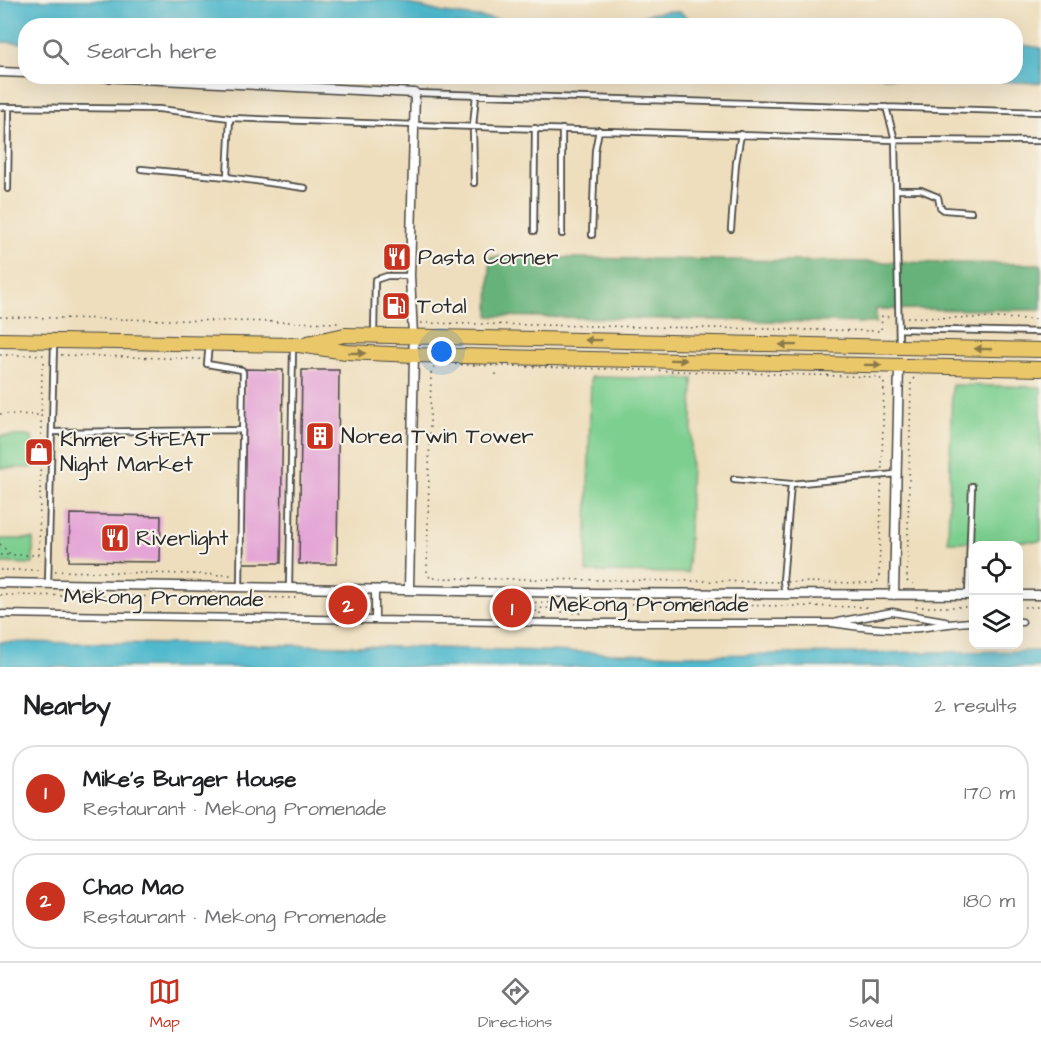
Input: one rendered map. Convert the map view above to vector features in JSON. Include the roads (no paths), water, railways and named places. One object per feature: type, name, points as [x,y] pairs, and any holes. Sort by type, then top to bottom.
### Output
[{"type":"main road","points":[[296,345],[345,335],[374,336],[413,330],[1041,350]]},
{"type":"main road","points":[[0,340],[296,345],[346,352],[414,355],[1041,369]]},
{"type":"street","points":[[0,72],[18,73]]},
{"type":"street","points":[[240,84],[415,93],[416,125],[410,276],[414,355],[409,589]]},
{"type":"street","points":[[894,595],[899,366]]},
{"type":"street","points":[[0,583],[375,590],[969,595]]},
{"type":"street","points":[[375,590],[375,620]]},
{"type":"street","points":[[1023,595],[1041,595]]},
{"type":"street","points":[[831,622],[892,612],[952,622]]},
{"type":"street","name":"Mekong Promenade","points":[[0,614],[540,622],[831,622],[869,629],[910,629],[952,622],[969,622]]},
{"type":"lane","points":[[415,93],[1041,112]]},
{"type":"lane","points":[[474,183],[473,126],[476,95]]},
{"type":"lane","points":[[0,107],[159,110],[230,118],[416,125],[896,140],[1041,141]]},
{"type":"lane","points":[[8,189],[9,107]]},
{"type":"lane","points":[[886,107],[896,140],[899,347]]},
{"type":"lane","points":[[226,177],[230,118]]},
{"type":"lane","points":[[534,231],[535,128]]},
{"type":"lane","points":[[562,129],[562,234]]},
{"type":"lane","points":[[592,235],[595,151],[599,130]]},
{"type":"lane","points":[[731,229],[736,163],[741,134]]},
{"type":"lane","points":[[141,169],[226,177],[305,188]]},
{"type":"lane","points":[[896,190],[921,190],[938,197],[940,207],[944,210],[970,212]]},
{"type":"lane","points":[[374,336],[375,280],[387,276],[410,276]]},
{"type":"lane","points":[[899,329],[1041,332]]},
{"type":"lane","points":[[48,584],[54,341]]},
{"type":"lane","points":[[209,343],[207,364],[243,372],[240,588]]},
{"type":"lane","points":[[289,588],[296,345]]},
{"type":"lane","points":[[53,432],[242,430]]},
{"type":"lane","points":[[734,479],[791,484],[896,474]]},
{"type":"lane","points":[[785,594],[783,581],[791,484]]},
{"type":"lane","points":[[971,541],[972,486]]},
{"type":"water","points":[[0,0],[394,0],[444,13],[486,18],[18,18],[18,43],[0,42]]},
{"type":"water","points":[[680,12],[687,18],[636,18],[649,14]]},
{"type":"water","points":[[1023,45],[1041,48],[1041,83],[1023,82]]},
{"type":"water","points":[[0,642],[363,646],[684,655],[1041,651],[1041,667],[0,667]]},
{"type":"place","name":"Pasta Corner","points":[[397,257]]},
{"type":"place","name":"Total","points":[[396,306]]},
{"type":"place","name":"Norea Twin Tower","points":[[320,436]]},
{"type":"place","name":"Khmer StrEAT Night Market","points":[[39,452]]},
{"type":"place","name":"Riverlight","points":[[115,538]]},
{"type":"place","name":"Chao Mao","points":[[348,605]]},
{"type":"place","name":"Mike's Burger House","points":[[512,608]]}]
